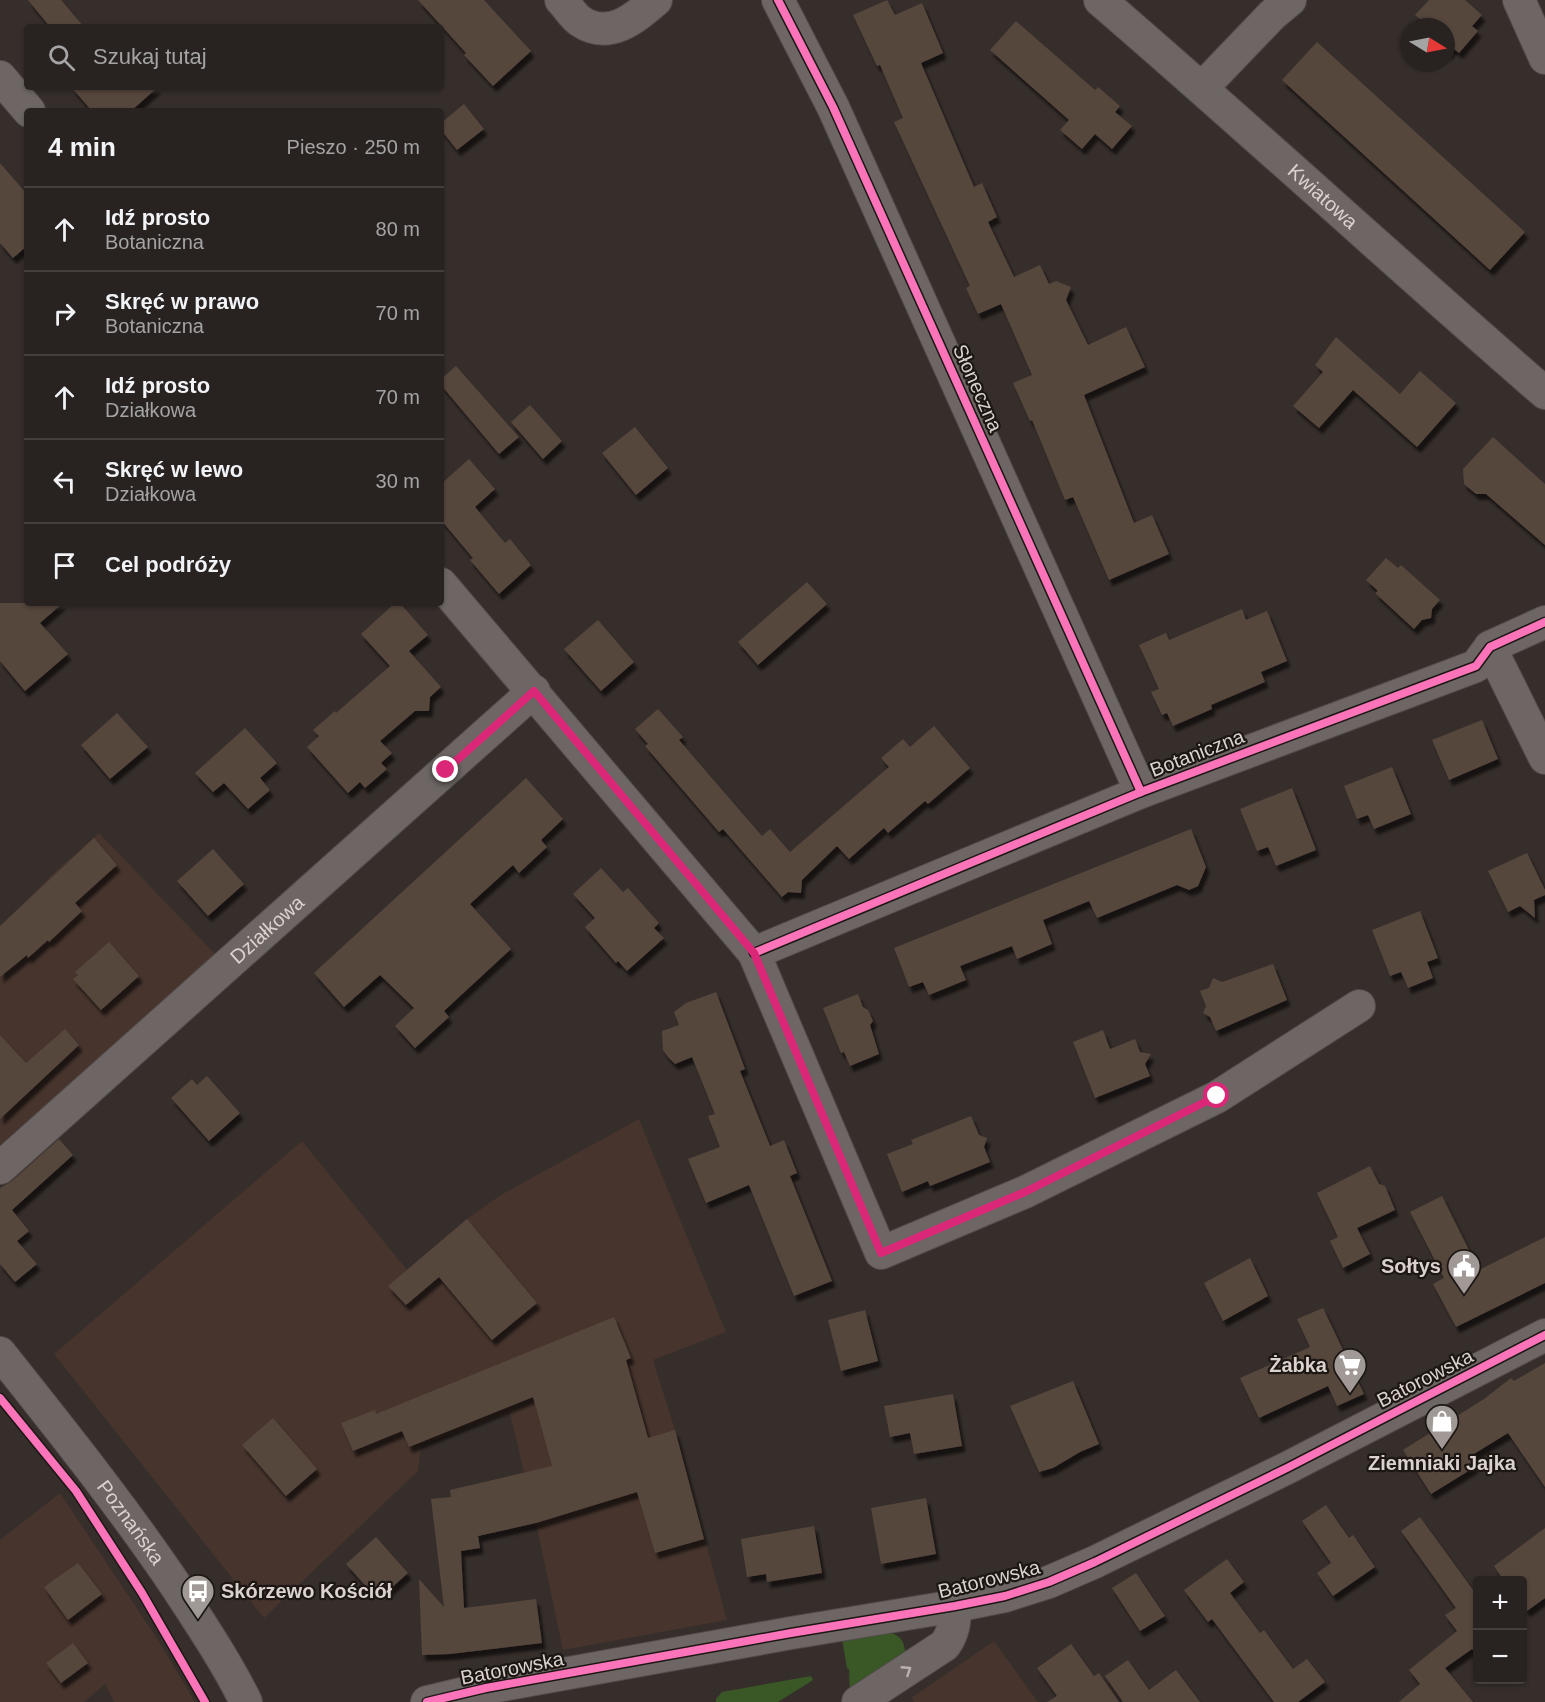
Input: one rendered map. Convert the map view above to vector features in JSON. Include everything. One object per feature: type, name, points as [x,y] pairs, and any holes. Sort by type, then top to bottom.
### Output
[{"type":"street","points":[[561,0],[580,21],[594,27],[611,28],[633,20],[656,0]]},
{"type":"street","name":"Słoneczna","points":[[778,0],[833,107],[1141,792]]},
{"type":"street","name":"Kwiatowa","points":[[1100,0],[1545,393]]},
{"type":"street","points":[[1202,88],[1272,15],[1290,0]]},
{"type":"street","points":[[1519,0],[1545,58]]},
{"type":"street","points":[[0,77],[26,108]]},
{"type":"street","points":[[444,587],[754,953],[881,1253],[1025,1192],[1217,1096],[1359,1005]]},
{"type":"street","name":"Botaniczna","points":[[754,953],[1141,792],[1476,666],[1490,647],[1545,622]]},
{"type":"street","points":[[1490,647],[1545,758]]},
{"type":"street","name":"Działkowa","points":[[0,1168],[534,691]]},
{"type":"street","name":"Batorowska","points":[[427,1702],[486,1688],[955,1606],[1005,1596],[1049,1582],[1095,1562],[1287,1468],[1545,1335]]},
{"type":"street","name":"Poznańska","points":[[0,1353],[113,1496],[147,1544],[198,1620],[246,1702]]},
{"type":"street","name":"Batorowska","points":[[858,1702],[945,1645],[952,1636],[955,1606]]},
{"type":"shaded area","points":[[99,833],[216,955],[0,1145],[0,927],[55,872]]},
{"type":"shaded area","points":[[639,1119],[726,1332],[653,1360],[675,1430],[727,1620],[563,1650],[510,1413],[421,1445],[418,1471],[264,1618],[54,1354],[302,1141],[407,1270],[467,1219],[499,1196]]},
{"type":"shaded area","points":[[60,1493],[158,1640],[195,1702],[114,1702],[105,1684],[84,1702],[0,1702],[0,1540]]},
{"type":"shaded area","points":[[994,1641],[1038,1702],[914,1702],[911,1698]]},
{"type":"green space","points":[[886,1632],[900,1638],[905,1654],[850,1695],[849,1669],[842,1639]]},
{"type":"green space","points":[[811,1676],[813,1680],[778,1702],[716,1702],[722,1692]]},
{"type":"building","points":[[28,0],[61,0],[81,24],[48,24]]},
{"type":"building","points":[[418,0],[484,0],[531,51],[493,86],[464,55],[466,53],[444,29],[444,24],[440,24]]},
{"type":"building","points":[[887,0],[895,15],[922,3],[943,53],[921,63],[974,187],[982,183],[997,217],[988,222],[1014,277],[1040,265],[1049,284],[1056,281],[1071,287],[1066,300],[1088,345],[1126,327],[1145,367],[1084,395],[1134,523],[1152,515],[1169,554],[1109,580],[1073,497],[1065,500],[1032,420],[1030,421],[1013,383],[1032,375],[1001,304],[978,314],[966,288],[970,286],[894,122],[903,118],[880,65],[877,66],[853,15]]},
{"type":"building","points":[[1429,0],[1465,0],[1482,15],[1472,26],[1478,31],[1459,53],[1455,50],[1455,18],[1418,18],[1415,15]]},
{"type":"building","points":[[1016,21],[1095,90],[1098,87],[1120,106],[1115,112],[1132,126],[1112,149],[1095,134],[1082,149],[1060,130],[1069,120],[990,50]]},
{"type":"building","points":[[1317,42],[1525,232],[1490,270],[1282,80]]},
{"type":"building","points":[[74,90],[155,90],[134,108],[89,108]]},
{"type":"building","points":[[464,104],[484,129],[457,150],[444,134],[444,121]]},
{"type":"building","points":[[0,163],[24,191],[24,249],[13,258],[0,243]]},
{"type":"building","points":[[1336,337],[1400,394],[1420,371],[1456,403],[1417,447],[1353,390],[1319,428],[1293,406],[1323,372],[1315,365]]},
{"type":"building","points":[[456,366],[519,437],[499,454],[444,389],[444,376]]},
{"type":"building","points":[[530,405],[562,441],[543,459],[511,422]]},
{"type":"building","points":[[635,427],[668,468],[636,495],[602,453]]},
{"type":"building","points":[[1493,437],[1545,484],[1545,545],[1486,494],[1476,494],[1464,484],[1463,469]]},
{"type":"building","points":[[469,459],[495,489],[475,507],[505,543],[510,539],[531,565],[499,594],[470,560],[473,558],[444,524],[444,481]]},
{"type":"building","points":[[1386,558],[1398,568],[1401,565],[1440,600],[1432,609],[1431,618],[1422,620],[1414,629],[1375,593],[1378,591],[1366,580]]},
{"type":"building","points":[[807,582],[827,604],[758,665],[738,642]]},
{"type":"building","points":[[0,603],[60,606],[40,623],[68,654],[25,691],[0,661]]},
{"type":"building","points":[[392,606],[403,606],[428,635],[409,651],[441,687],[430,697],[429,711],[415,711],[380,741],[392,753],[381,763],[387,769],[365,788],[360,782],[348,793],[307,747],[319,736],[313,730],[390,666],[361,634]]},
{"type":"building","points":[[1242,609],[1246,620],[1267,611],[1287,661],[1261,672],[1265,682],[1211,705],[1212,709],[1173,726],[1167,713],[1162,715],[1151,692],[1159,689],[1139,645],[1166,633],[1169,640]]},
{"type":"building","points":[[598,620],[634,662],[601,691],[564,649]]},
{"type":"building","points":[[658,709],[683,737],[679,740],[762,836],[770,829],[790,852],[889,767],[881,758],[903,739],[910,747],[934,726],[970,768],[928,804],[925,801],[888,833],[884,828],[849,859],[837,846],[802,880],[801,893],[788,892],[782,897],[723,829],[719,832],[645,746],[648,744],[635,729]]},
{"type":"building","points":[[117,713],[148,747],[110,779],[81,745]]},
{"type":"building","points":[[1482,720],[1498,759],[1449,780],[1432,740]]},
{"type":"building","points":[[245,728],[277,763],[260,778],[270,790],[248,809],[224,783],[213,792],[195,773]]},
{"type":"building","points":[[1392,767],[1411,814],[1374,829],[1368,815],[1357,819],[1344,786]]},
{"type":"building","points":[[526,778],[563,819],[541,840],[547,847],[519,873],[513,865],[470,904],[511,949],[444,1011],[449,1017],[415,1048],[395,1026],[414,1008],[380,975],[344,1007],[314,973]]},
{"type":"building","points":[[1292,788],[1316,850],[1276,866],[1268,847],[1257,851],[1240,809]]},
{"type":"building","points":[[1191,829],[1206,867],[1198,886],[1189,890],[1177,885],[1097,918],[1089,901],[1043,920],[1052,944],[1017,959],[1012,946],[960,966],[966,980],[929,995],[923,982],[909,987],[894,948]]},
{"type":"building","points":[[94,838],[117,865],[75,903],[82,911],[49,942],[48,940],[28,958],[27,955],[0,977],[0,926]]},
{"type":"building","points":[[213,849],[244,884],[208,916],[177,881]]},
{"type":"building","points":[[1527,853],[1545,890],[1545,895],[1534,900],[1535,918],[1520,906],[1508,912],[1488,871]]},
{"type":"building","points":[[601,868],[623,892],[628,888],[659,923],[654,928],[664,938],[627,971],[618,961],[616,963],[585,927],[595,918],[573,894]]},
{"type":"building","points":[[1420,911],[1438,958],[1427,962],[1433,978],[1408,988],[1401,972],[1390,976],[1372,930]]},
{"type":"building","points":[[109,942],[139,976],[101,1010],[73,979],[78,975],[75,972]]},
{"type":"building","points":[[1273,964],[1287,1000],[1216,1031],[1210,1017],[1203,1013],[1206,1006],[1200,991],[1209,988],[1213,978],[1222,982]]},
{"type":"building","points":[[716,992],[745,1069],[740,1071],[770,1146],[784,1140],[797,1173],[790,1176],[832,1281],[794,1296],[749,1185],[706,1203],[688,1159],[720,1147],[708,1116],[715,1114],[692,1057],[675,1064],[663,1050],[662,1031],[679,1025],[674,1012],[686,1003]]},
{"type":"building","points":[[858,994],[863,1007],[868,1010],[873,1021],[870,1025],[879,1054],[850,1066],[844,1052],[841,1053],[823,1008]]},
{"type":"building","points":[[65,1029],[79,1045],[0,1119],[0,1035],[26,1063]]},
{"type":"building","points":[[1103,1030],[1110,1049],[1135,1039],[1140,1052],[1151,1054],[1145,1064],[1150,1076],[1095,1098],[1073,1042]]},
{"type":"building","points":[[207,1076],[240,1113],[209,1141],[171,1098],[192,1079],[197,1085]]},
{"type":"building","points":[[971,1116],[979,1135],[987,1138],[984,1147],[990,1162],[930,1186],[928,1181],[902,1192],[887,1154],[913,1144],[911,1140]]},
{"type":"building","points":[[59,1139],[73,1155],[12,1210],[29,1231],[17,1241],[37,1264],[15,1282],[0,1264],[0,1188],[12,1181]]},
{"type":"building","points":[[1370,1166],[1379,1184],[1385,1186],[1395,1210],[1357,1228],[1370,1254],[1343,1268],[1330,1241],[1338,1237],[1317,1193]]},
{"type":"building","points":[[1442,1196],[1479,1270],[1545,1237],[1545,1283],[1456,1327],[1433,1284],[1444,1278],[1410,1212]]},
{"type":"building","points":[[467,1219],[537,1303],[492,1340],[439,1277],[406,1305],[388,1286]]},
{"type":"building","points":[[1250,1258],[1268,1296],[1223,1321],[1204,1283]]},
{"type":"building","points":[[1323,1308],[1364,1394],[1337,1406],[1328,1386],[1259,1418],[1240,1378],[1310,1347],[1297,1319]]},
{"type":"building","points":[[865,1310],[878,1361],[841,1371],[828,1320]]},
{"type":"building","points":[[614,1317],[631,1358],[626,1360],[648,1438],[675,1430],[704,1539],[655,1553],[637,1492],[536,1523],[478,1536],[480,1548],[461,1551],[464,1608],[536,1599],[542,1643],[422,1655],[419,1579],[444,1607],[431,1499],[451,1497],[450,1490],[552,1466],[533,1397],[409,1447],[402,1431],[353,1451],[341,1423],[375,1410],[376,1414]]},
{"type":"building","points":[[1545,1363],[1545,1487],[1508,1433],[1469,1457],[1475,1467],[1431,1494],[1403,1450],[1484,1399],[1511,1378],[1514,1381]]},
{"type":"building","points":[[1073,1381],[1099,1444],[1053,1468],[1039,1472],[1010,1406]]},
{"type":"building","points":[[953,1394],[962,1446],[914,1454],[910,1433],[890,1437],[884,1406]]},
{"type":"building","points":[[273,1418],[317,1469],[286,1496],[242,1445]]},
{"type":"building","points":[[926,1498],[936,1554],[881,1564],[871,1508]]},
{"type":"building","points":[[1326,1505],[1349,1538],[1353,1535],[1375,1567],[1333,1596],[1317,1573],[1331,1563],[1302,1521]]},
{"type":"building","points":[[1420,1517],[1473,1590],[1473,1650],[1445,1668],[1473,1702],[1399,1702],[1420,1684],[1409,1670],[1457,1631],[1445,1615],[1456,1608],[1401,1531]]},
{"type":"building","points":[[814,1526],[822,1573],[767,1582],[766,1574],[747,1577],[741,1539]]},
{"type":"building","points":[[1545,1528],[1545,1598],[1527,1611],[1527,1576],[1501,1576],[1494,1566]]},
{"type":"building","points":[[376,1537],[408,1573],[387,1592],[380,1584],[371,1592],[346,1564]]},
{"type":"building","points":[[1227,1559],[1244,1582],[1230,1593],[1260,1633],[1264,1630],[1293,1669],[1307,1659],[1325,1682],[1298,1702],[1274,1702],[1212,1619],[1208,1622],[1184,1590]]},
{"type":"building","points":[[78,1563],[102,1594],[68,1620],[44,1587]]},
{"type":"building","points":[[1136,1573],[1165,1616],[1140,1631],[1112,1588]]},
{"type":"building","points":[[73,1643],[88,1663],[61,1683],[46,1663]]},
{"type":"building","points":[[1071,1644],[1094,1676],[1099,1673],[1119,1702],[1047,1702],[1057,1696],[1037,1668]]},
{"type":"building","points":[[1128,1660],[1149,1690],[1176,1670],[1200,1702],[1123,1702],[1105,1676]]},
{"type":"cycle path","points":[[778,0],[833,107],[1141,792]]},
{"type":"cycle path","points":[[754,953],[1141,792],[1476,666],[1490,647],[1545,622]]},
{"type":"cycle path","points":[[427,1702],[486,1688],[955,1606],[1005,1596],[1049,1582],[1095,1562],[1287,1468],[1545,1335]]},
{"type":"cycle path","points":[[0,1398],[76,1491],[142,1593],[205,1702]]},
{"type":"place","name":"Sołtys","points":[[1464,1295]]},
{"type":"place","name":"Żabka","points":[[1350,1394]]},
{"type":"place","name":"Ziemniaki Jajka","points":[[1442,1450]]},
{"type":"place","name":"Skórzewo Kościół","points":[[198,1620]]},
{"type":"route","points":[[446,770],[534,691],[754,953],[881,1253],[1025,1192],[1217,1096]]}]
